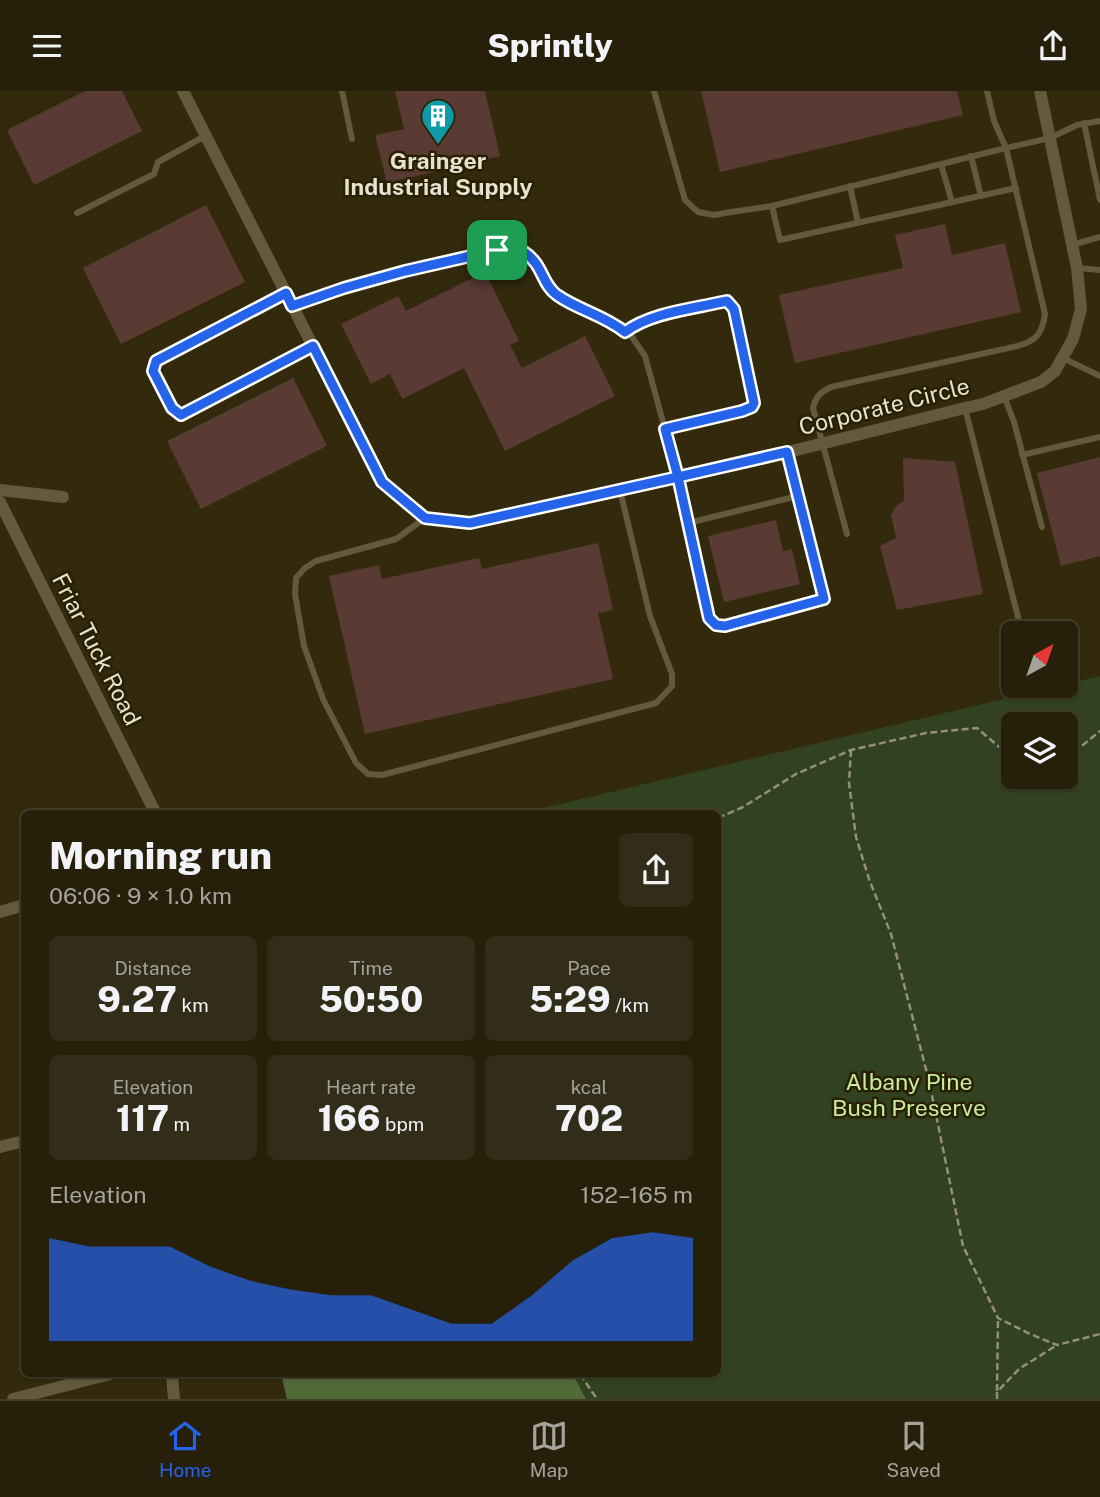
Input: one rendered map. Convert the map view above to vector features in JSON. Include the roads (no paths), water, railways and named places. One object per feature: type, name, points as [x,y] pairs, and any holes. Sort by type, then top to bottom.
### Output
[{"type":"street","points":[[183,91],[382,482],[425,518]]},
{"type":"street","name":"Corporate Circle","points":[[425,518],[470,523],[620,490],[965,408],[1041,382],[1055,370],[1063,358],[1073,339],[1081,309],[1077,268],[1040,91]]},
{"type":"street","points":[[0,490],[62,496]]},
{"type":"street","name":"Friar Tuck Road","points":[[0,502],[154,810]]},
{"type":"street","points":[[0,912],[21,906]]},
{"type":"street","points":[[0,1147],[21,1142]]},
{"type":"street","points":[[13,1399],[98,1377]]},
{"type":"street","points":[[172,1377],[174,1399]]},
{"type":"lane","points":[[342,91],[352,139]]},
{"type":"lane","points":[[654,91],[685,200],[698,212],[714,215],[772,206],[1050,138],[1077,125],[1100,121]]},
{"type":"lane","points":[[847,534],[813,408],[822,392],[831,387],[1018,346],[1031,342],[1043,326],[1045,314],[1016,188],[987,91]]},
{"type":"lane","points":[[1084,123],[1100,200]]},
{"type":"lane","points":[[77,213],[154,174],[158,162],[205,136]]},
{"type":"lane","points":[[971,156],[981,196]]},
{"type":"lane","points":[[941,164],[952,202]]},
{"type":"lane","points":[[850,186],[858,223]]},
{"type":"lane","points":[[772,206],[780,240],[1016,188]]},
{"type":"lane","points":[[1072,245],[1100,237]]},
{"type":"lane","points":[[292,306],[405,271],[509,248],[521,250],[536,261],[553,293],[600,316],[625,332],[632,337],[645,356],[678,477],[709,618],[716,625],[725,626],[824,599],[787,452]]},
{"type":"lane","points":[[1077,268],[1100,270]]},
{"type":"lane","points":[[286,293],[156,361],[153,371],[172,408],[181,415],[313,346]]},
{"type":"lane","points":[[625,332],[650,318],[722,302],[727,301],[734,309],[754,399],[752,407],[665,429]]},
{"type":"lane","points":[[1063,358],[1100,376]]},
{"type":"lane","points":[[1004,396],[1014,422],[1042,527]]},
{"type":"lane","points":[[965,408],[1019,621]]},
{"type":"lane","points":[[1022,455],[1100,437]]},
{"type":"lane","points":[[425,518],[396,540],[316,561],[296,578],[295,594],[304,646],[323,699],[356,763],[368,774],[382,775],[656,703],[665,695],[672,686],[672,674],[650,616],[620,490]]},
{"type":"lane","points":[[688,523],[798,496]]},
{"type":"place","name":"Grainger Industrial Supply","points":[[438,146]]},
{"type":"park label","name":"Albany Pine Bush Preserve","points":[[909,1094]]}]
